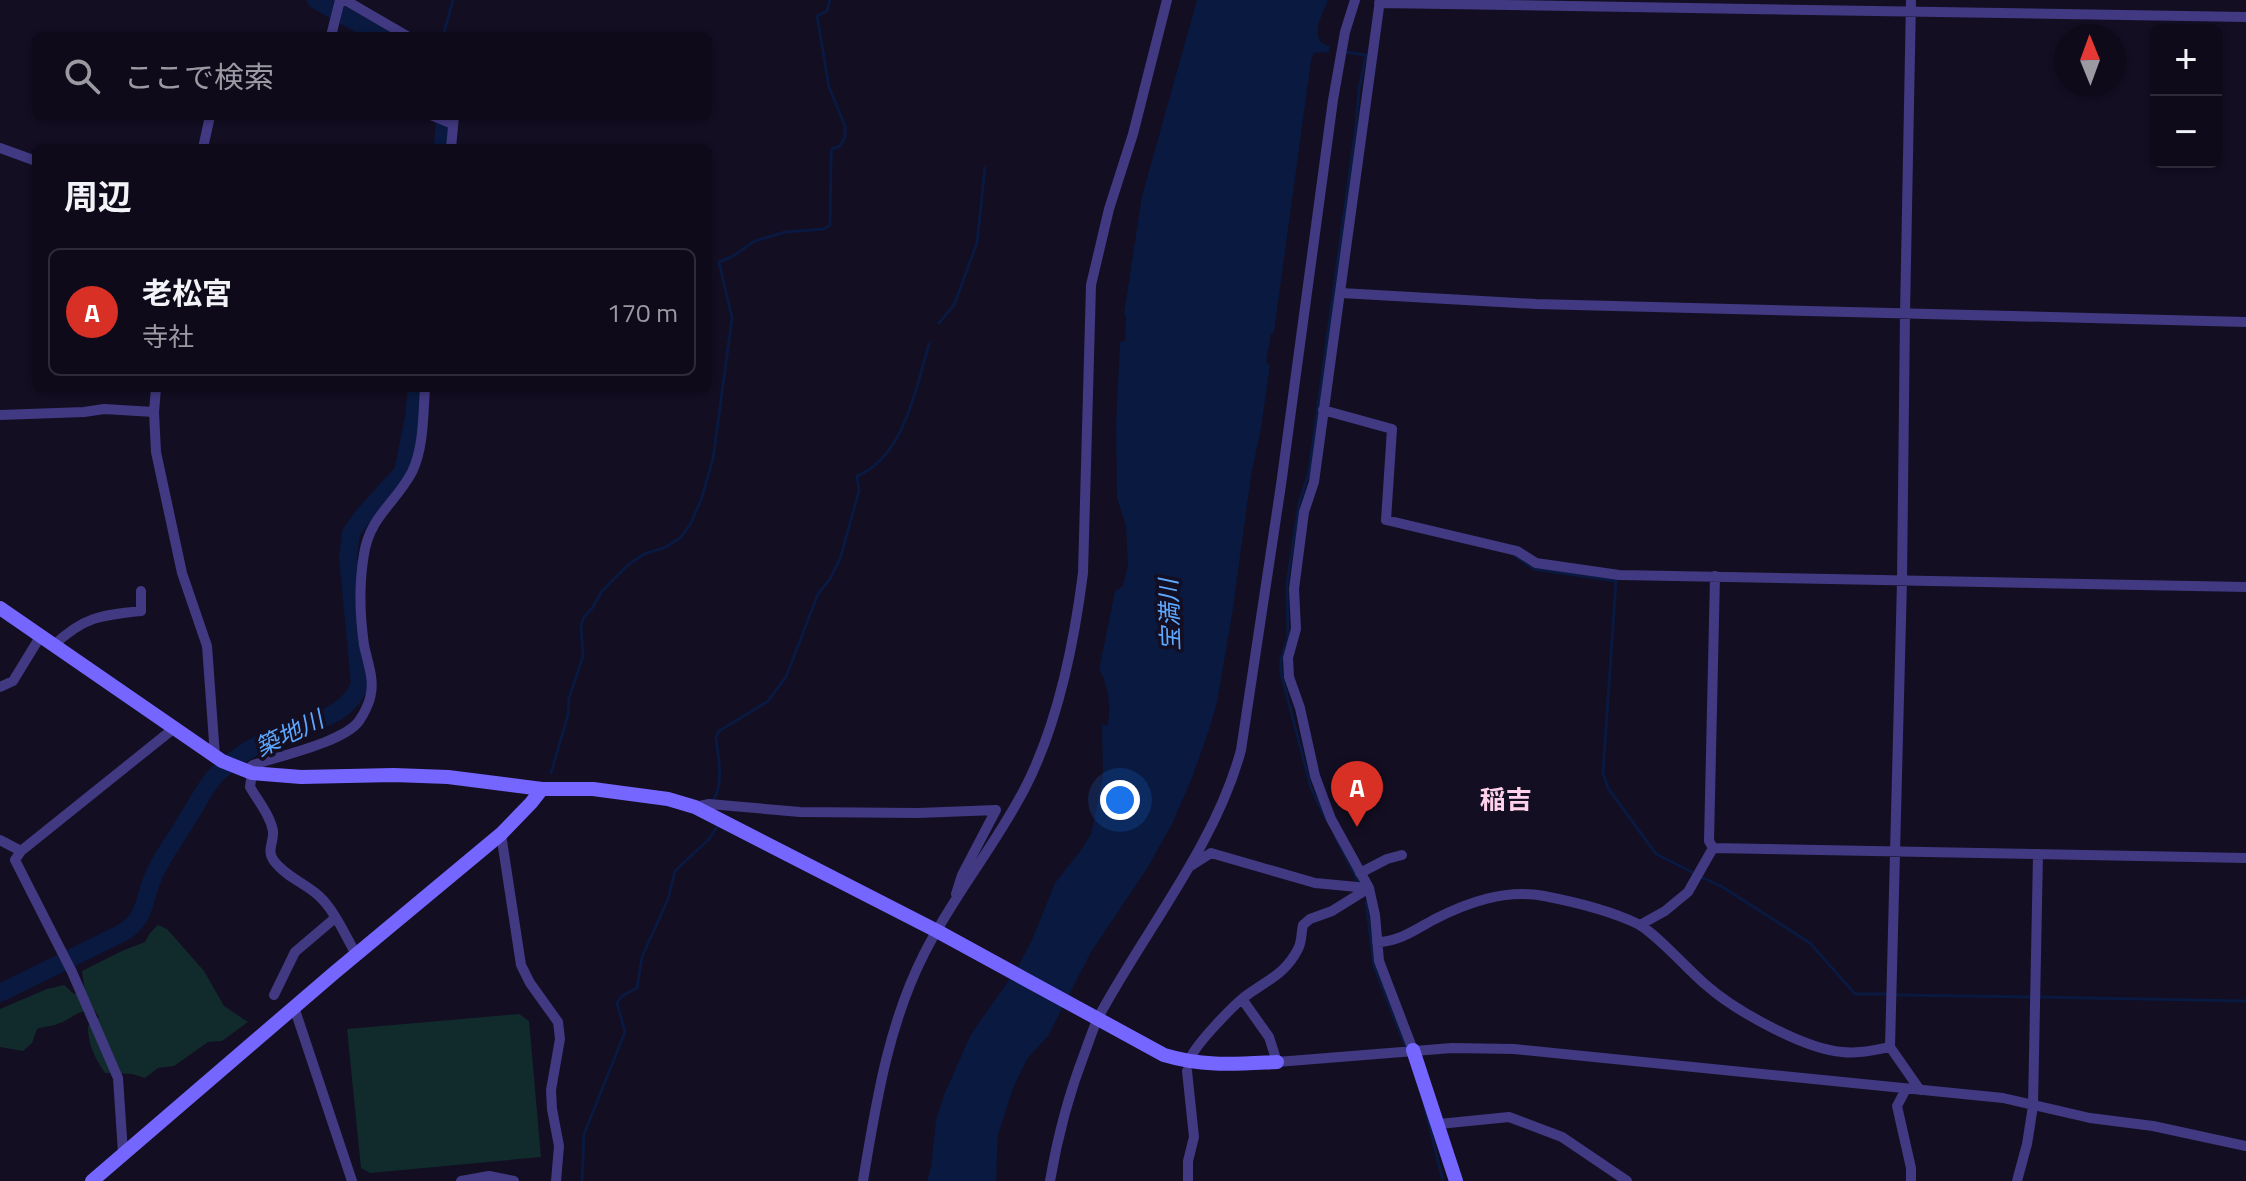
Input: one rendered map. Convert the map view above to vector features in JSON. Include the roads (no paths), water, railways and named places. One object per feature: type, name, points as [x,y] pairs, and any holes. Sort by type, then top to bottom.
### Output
[{"type":"street","points":[[332,32],[342,0],[400,32]]},
{"type":"street","points":[[953,905],[1002,830],[1030,778],[1048,734],[1063,680],[1077,620],[1083,573],[1091,285],[1167,0]]},
{"type":"street","points":[[1050,1181],[1066,1103],[1091,1017],[1187,868],[1235,776],[1281,485],[1333,100],[1345,32],[1355,0]]},
{"type":"street","points":[[1911,0],[1902,581],[1890,1047],[1920,1090]]},
{"type":"street","points":[[1456,1181],[1439,1124],[1379,961],[1369,888],[1331,819],[1315,776],[1300,708],[1289,677],[1288,658],[1296,629],[1294,589],[1304,512],[1314,482],[1379,2],[2246,17]]},
{"type":"street","points":[[204,144],[209,120]]},
{"type":"street","points":[[451,144],[452,120]]},
{"type":"street","points":[[0,148],[32,160]]},
{"type":"street","points":[[1341,293],[1551,305],[2246,322]]},
{"type":"street","points":[[156,392],[156,452],[182,573],[207,646],[215,756]]},
{"type":"street","points":[[246,771],[253,765],[338,737],[358,723],[365,709],[371,694],[361,600],[363,555],[369,532],[414,468],[425,392]]},
{"type":"street","points":[[0,415],[104,409],[154,412]]},
{"type":"street","points":[[1323,410],[1392,429],[1386,520],[1517,551],[1536,563],[1619,575],[2246,587]]},
{"type":"street","points":[[1713,848],[1709,841],[1715,576]]},
{"type":"street","points":[[53,646],[82,623],[107,615],[141,611],[141,591]]},
{"type":"street","points":[[0,608],[173,729],[215,756],[246,771],[287,777],[448,777],[542,789],[593,789],[668,799],[695,807],[941,934],[1164,1055],[1191,1063],[1232,1065],[1413,1050],[1514,1049],[2003,1098],[2090,1118],[2153,1126],[2246,1146]]},
{"type":"street","points":[[0,687],[13,681],[40,637]]},
{"type":"street","points":[[123,1153],[118,1078],[62,950],[15,860],[21,851],[173,729]]},
{"type":"street","points":[[246,771],[250,787],[270,820],[273,837],[269,850],[273,860],[287,874],[319,895],[356,954]]},
{"type":"street","points":[[92,1181],[501,834],[542,789]]},
{"type":"street","points":[[695,807],[709,804],[844,813],[996,810],[962,875],[941,934],[923,955],[902,1004],[887,1053],[863,1181]]},
{"type":"street","points":[[1211,825],[1211,853]]},
{"type":"street","points":[[501,834],[521,965],[558,1022],[560,1039],[551,1090],[559,1146],[556,1181]]},
{"type":"street","points":[[0,840],[21,851]]},
{"type":"street","points":[[1713,848],[2246,858]]},
{"type":"street","points":[[1640,925],[1665,911],[1688,892],[1713,848]]},
{"type":"street","points":[[1187,868],[1211,853],[1315,883],[1369,888]]},
{"type":"street","points":[[2017,1181],[2033,1106],[2038,854]]},
{"type":"street","points":[[1360,873],[1402,855]]},
{"type":"street","points":[[1190,1059],[1204,1038],[1242,999],[1275,979],[1290,962],[1301,946],[1303,925],[1369,888]]},
{"type":"street","points":[[1377,942],[1392,942],[1469,903],[1519,893],[1584,905],[1640,925],[1724,999],[1783,1033],[1843,1053],[1890,1047]]},
{"type":"street","points":[[274,995],[295,952],[335,918]]},
{"type":"street","points":[[1242,999],[1269,1037],[1277,1062]]},
{"type":"street","points":[[294,1007],[352,1181]]},
{"type":"street","points":[[1187,1071],[1194,1137],[1188,1161],[1188,1181]]},
{"type":"street","points":[[1906,1089],[1897,1106],[1911,1181]]},
{"type":"street","points":[[1439,1124],[1509,1117],[1562,1137],[1627,1181]]},
{"type":"street","points":[[461,1181],[489,1176],[514,1181]]},
{"type":"water","name":"宝満川","points":[[1197,0],[1328,0],[1318,34],[1323,43],[1330,46],[1329,52],[1314,53],[1311,61],[1274,332],[1266,362],[1270,365],[1261,428],[1217,702],[1192,778],[1172,824],[1148,867],[1091,952],[1048,1036],[1027,1059],[1013,1088],[998,1135],[996,1181],[927,1181],[936,1120],[971,1034],[1016,970],[1055,883],[1091,834],[1103,777],[1102,724],[1107,726],[1109,713],[1107,689],[1099,670],[1115,591],[1123,586],[1128,565],[1126,526],[1117,498],[1116,424],[1120,342],[1125,341],[1124,314],[1142,196]]},
{"type":"waterway","name":"築地川","points":[[316,0],[374,32]]},
{"type":"waterway","points":[[444,32],[453,0]]},
{"type":"waterway","points":[[551,773],[568,715],[569,698],[583,656],[581,625],[584,617],[602,591],[628,565],[680,538],[690,525],[701,500],[713,459],[732,318],[719,262],[755,241],[785,232],[824,229],[830,225],[832,149],[840,146],[845,137],[845,126],[829,87],[817,16],[827,11],[830,0]]},
{"type":"waterway","points":[[1326,819],[1311,788],[1281,673],[1281,660],[1288,638],[1287,583],[1299,504],[1309,472],[1366,55],[1345,52]]},
{"type":"waterway","name":"築地川","points":[[443,144],[445,120]]},
{"type":"waterway","points":[[939,323],[954,305],[977,243],[985,168]]},
{"type":"waterway","points":[[714,799],[720,777],[716,737],[719,731],[767,702],[786,677],[818,594],[840,559],[859,491],[857,476],[873,467],[897,437],[913,400],[929,344]]},
{"type":"waterway","name":"築地川","points":[[0,993],[124,932],[141,914],[150,884],[162,860],[214,777],[257,745],[334,713],[353,696],[360,684],[348,557],[351,533],[403,472],[417,392]]},
{"type":"waterway","points":[[1514,555],[1534,569],[1616,581],[1603,773],[1608,788],[1656,854],[1694,873]]},
{"type":"waterway","points":[[582,1181],[584,1134],[625,1032],[617,1003],[622,996],[637,988],[642,957],[668,899],[675,871],[709,839],[717,827]]},
{"type":"waterway","points":[[1335,836],[1358,881]]},
{"type":"waterway","points":[[1701,877],[1721,886],[1810,943],[1855,994],[1888,994]]},
{"type":"waterway","points":[[1366,902],[1374,966],[1406,1048]]},
{"type":"waterway","points":[[1896,995],[2032,997]]},
{"type":"waterway","points":[[2040,997],[2246,1001]]},
{"type":"waterway","points":[[1425,1108],[1443,1181]]},
{"type":"place","name":"老松宮","points":[[1357,827]]},
{"type":"district","name":"稲吉","points":[[1506,799]]}]
